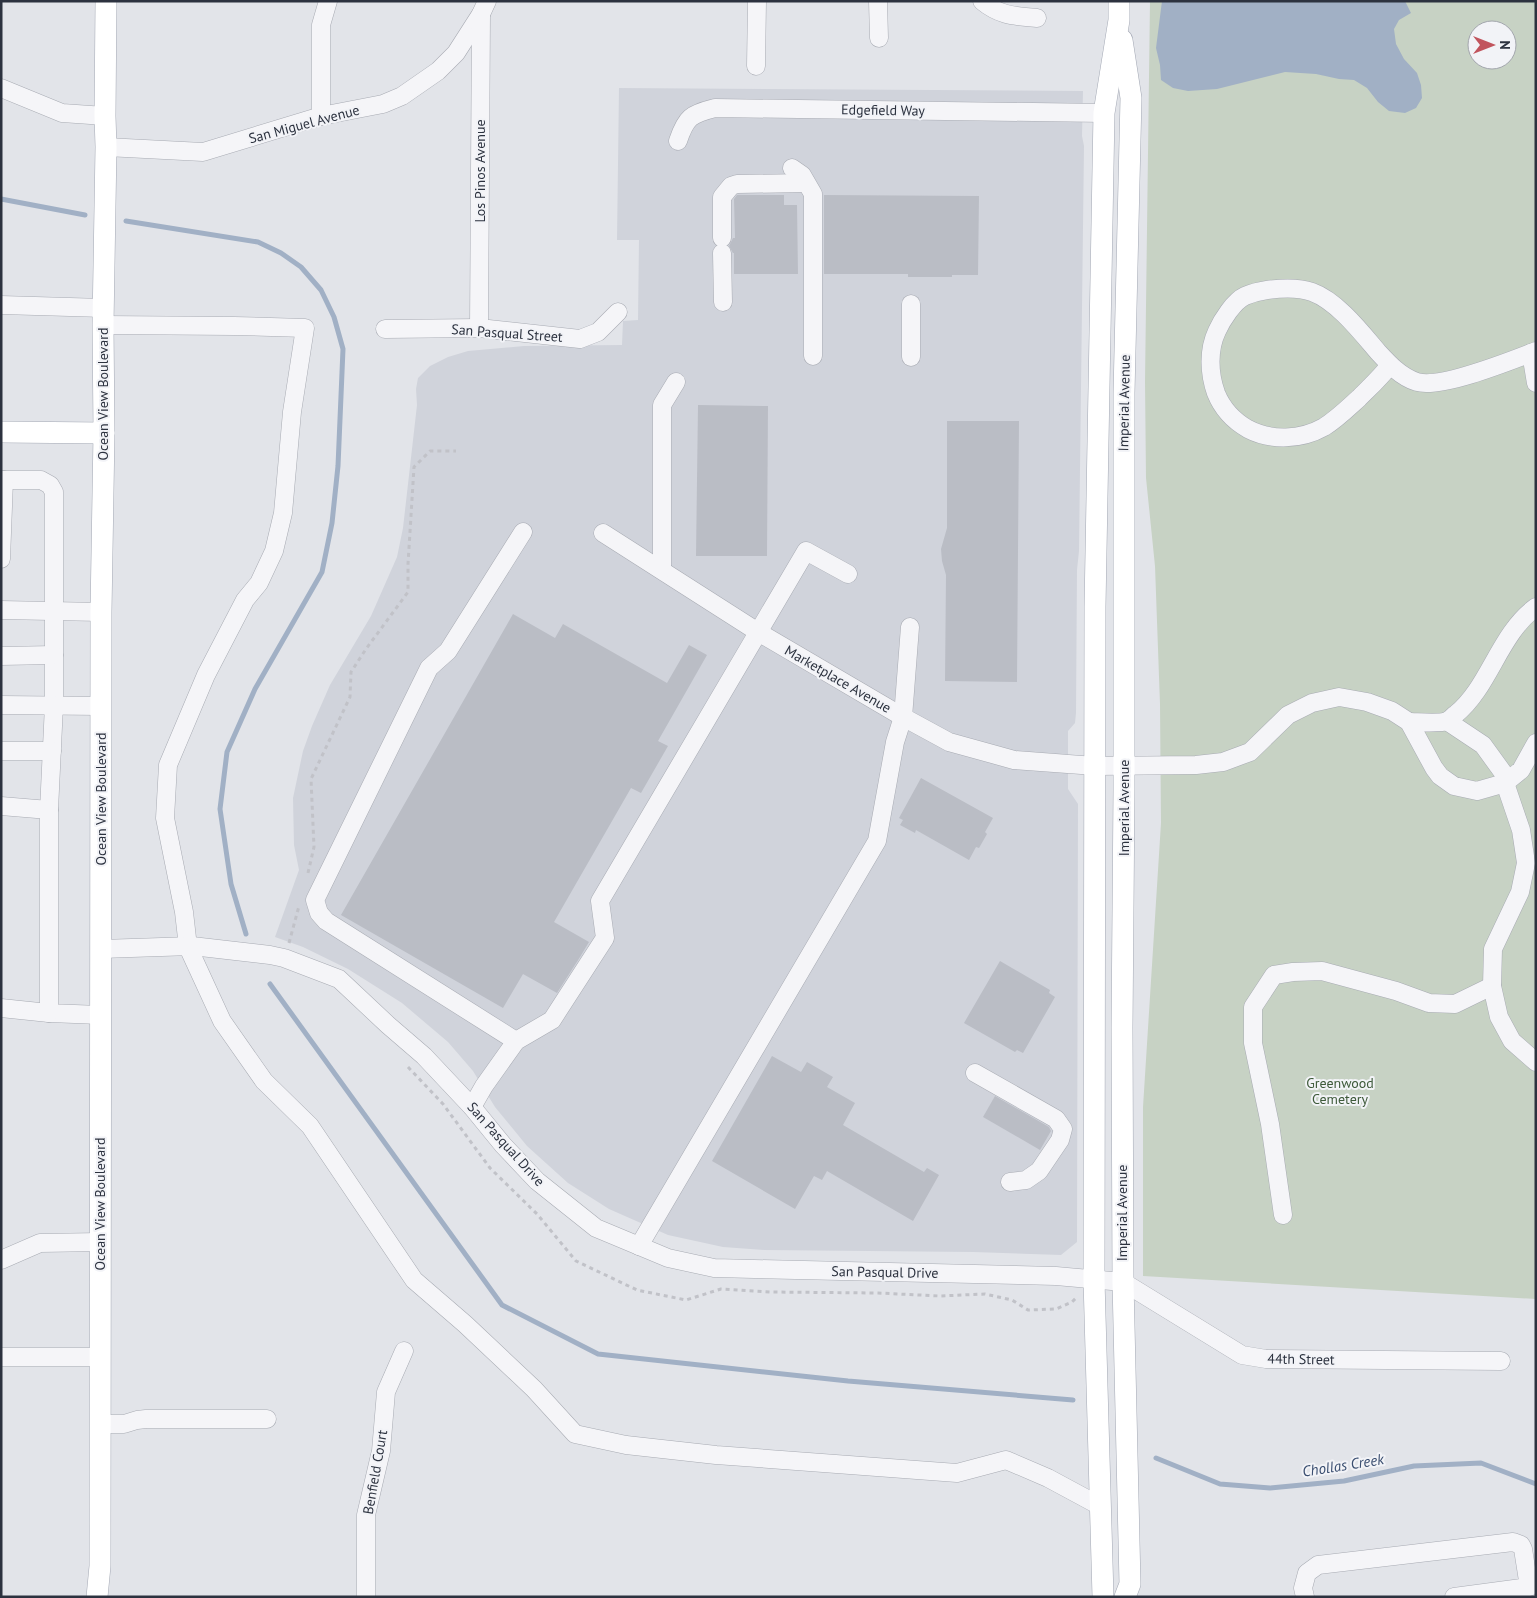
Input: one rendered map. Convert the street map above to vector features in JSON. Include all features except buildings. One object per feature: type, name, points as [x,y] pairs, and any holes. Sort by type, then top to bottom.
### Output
[{"type":"main road","name":"Ocean View Boulevard","points":[[97,1597],[100,1566],[101,612],[104,433],[103,316],[106,1]]},
{"type":"main road","name":"Imperial Avenue","points":[[1103,1597],[1094,1280],[1095,607],[1104,113],[1119,11]]},
{"type":"main road","name":"Imperial Avenue","points":[[1119,11],[1131,98],[1124,393],[1122,1282],[1130,1584],[1125,1597]]},
{"type":"main road","points":[[1104,113],[1112,115],[1116,121],[1118,214],[1127,239]]},
{"type":"main road","points":[[1,432],[104,433]]},
{"type":"street","points":[[321,116],[321,24],[328,1]]},
{"type":"street","points":[[756,66],[757,1]]},
{"type":"street","points":[[878,1],[879,38]]},
{"type":"street","points":[[982,1],[996,11],[1011,16],[1038,18]]},
{"type":"street","name":"San Miguel Avenue","points":[[106,147],[203,152],[321,116],[383,104],[402,96],[438,71],[456,53],[484,7]]},
{"type":"street","name":"Los Pinos Avenue","points":[[479,328],[484,7]]},
{"type":"street","points":[[1,88],[62,113],[105,116]]},
{"type":"street","name":"Edgefield Way","points":[[678,140],[683,125],[695,113],[715,108],[1104,113]]},
{"type":"street","points":[[792,168],[802,175],[813,194],[813,356]]},
{"type":"street","points":[[723,302],[722,197],[731,186],[737,184],[806,183]]},
{"type":"street","points":[[1390,365],[1339,416],[1324,427],[1308,434],[1287,438],[1269,437],[1239,424],[1220,401],[1210,371],[1214,336],[1221,322],[1244,296],[1279,288],[1295,288],[1312,292],[1342,311],[1390,365],[1408,378],[1426,384],[1458,379],[1533,352],[1536,383]]},
{"type":"street","points":[[911,304],[911,357]]},
{"type":"street","points":[[1,305],[103,316],[234,326],[305,328],[292,412],[283,513],[274,551],[258,583],[245,600],[206,675],[168,765],[165,818],[184,912],[188,947],[222,1021],[264,1081],[310,1126],[414,1280],[472,1330],[534,1389],[575,1434],[626,1445],[716,1455],[957,1473],[1006,1460],[1048,1478],[1100,1506]]},
{"type":"street","name":"San Pasqual Street","points":[[385,329],[479,328],[580,339],[598,332],[618,312]]},
{"type":"street","points":[[662,570],[662,404],[676,382]]},
{"type":"street","points":[[1,559],[2,480],[40,480],[50,485],[54,492],[54,705],[49,810],[49,1013]]},
{"type":"street","points":[[516,1040],[326,922],[319,914],[315,900],[429,668],[448,651],[523,532]]},
{"type":"street","name":"Marketplace Avenue","points":[[603,533],[758,632],[948,742],[1014,760],[1095,766],[1196,765],[1224,762],[1250,752],[1288,715],[1312,703],[1339,697],[1367,702],[1392,711],[1409,722]]},
{"type":"street","points":[[472,1106],[516,1040],[552,1020],[605,938],[600,901],[806,551],[848,574]]},
{"type":"street","points":[[1447,721],[1464,707],[1476,691],[1501,649],[1526,615],[1536,608]]},
{"type":"street","points":[[1,610],[101,612]]},
{"type":"street","points":[[639,1246],[877,841],[895,742],[903,717],[910,627]]},
{"type":"street","points":[[1,656],[54,655]]},
{"type":"street","points":[[1,705],[101,706]]},
{"type":"street","points":[[1536,743],[1521,770],[1505,783],[1478,791],[1454,786],[1434,768],[1409,722],[1447,721],[1483,745],[1504,774],[1505,783],[1521,830],[1526,864],[1520,892],[1493,949],[1492,986],[1499,1017],[1512,1040],[1536,1062]]},
{"type":"street","points":[[1,751],[52,750]]},
{"type":"street","points":[[1,806],[49,810]]},
{"type":"street","name":"San Pasqual Drive","points":[[101,949],[188,947],[270,955],[284,958],[338,978],[424,1056],[472,1106],[503,1145],[537,1181],[596,1228],[668,1258],[714,1268],[1056,1276],[1122,1282]]},
{"type":"street","points":[[1283,1215],[1270,1124],[1253,1043],[1253,1006],[1274,975],[1322,971],[1396,992],[1429,1004],[1455,1004],[1492,986]]},
{"type":"street","points":[[1,1008],[49,1013],[100,1015]]},
{"type":"street","points":[[975,1073],[1056,1118],[1063,1129],[1060,1140],[1039,1171],[1026,1180],[1010,1182]]},
{"type":"street","points":[[1,1260],[40,1243],[100,1242]]},
{"type":"street","name":"44th Street","points":[[1122,1282],[1242,1355],[1266,1359],[1501,1361]]},
{"type":"street","name":"Benfield Court","points":[[366,1597],[366,1516],[382,1451],[386,1392],[404,1351]]},
{"type":"street","points":[[1,1357],[100,1357]]},
{"type":"street","points":[[100,1424],[124,1424],[146,1419],[267,1419]]},
{"type":"street","points":[[1305,1597],[1304,1588],[1307,1572],[1318,1565],[1513,1542],[1521,1545],[1529,1587],[1454,1597]]},
{"type":"shaded area","points":[[619,88],[1083,91],[1082,136],[1084,146],[1076,713],[1075,723],[1068,731],[1068,789],[1078,804],[1077,1242],[1061,1255],[973,1252],[764,1250],[723,1247],[668,1235],[609,1209],[568,1183],[527,1146],[495,1107],[473,1071],[448,1042],[402,1003],[348,969],[303,947],[275,937],[299,870],[294,845],[293,798],[303,751],[330,685],[371,616],[397,557],[403,528],[417,405],[416,389],[418,378],[430,366],[448,357],[468,351],[524,346],[622,345],[623,321],[638,320],[639,240],[617,240]]},
{"type":"green space","name":"Greenwood Cemetery","points":[[1150,1],[1536,1],[1536,1299],[1143,1276],[1143,1107],[1161,823],[1160,704],[1155,566],[1146,478],[1145,382]]},
{"type":"water","points":[[1162,1],[1405,1],[1411,13],[1399,20],[1394,29],[1396,44],[1404,59],[1417,73],[1421,85],[1422,98],[1416,108],[1405,113],[1389,111],[1378,102],[1367,88],[1354,80],[1316,74],[1285,72],[1217,89],[1188,91],[1173,88],[1161,80],[1156,48]]},
{"type":"waterway","points":[[1,199],[85,215]]},
{"type":"waterway","points":[[126,221],[258,242],[281,253],[301,267],[321,290],[334,317],[343,349],[338,466],[332,523],[322,572],[255,689],[227,752],[220,809],[231,884],[246,934]]},
{"type":"waterway","points":[[270,984],[502,1305],[598,1354],[848,1381],[1073,1400]]},
{"type":"waterway","name":"Chollas Creek","points":[[1156,1458],[1220,1484],[1270,1488],[1344,1481],[1414,1466],[1481,1463],[1536,1484]]}]
